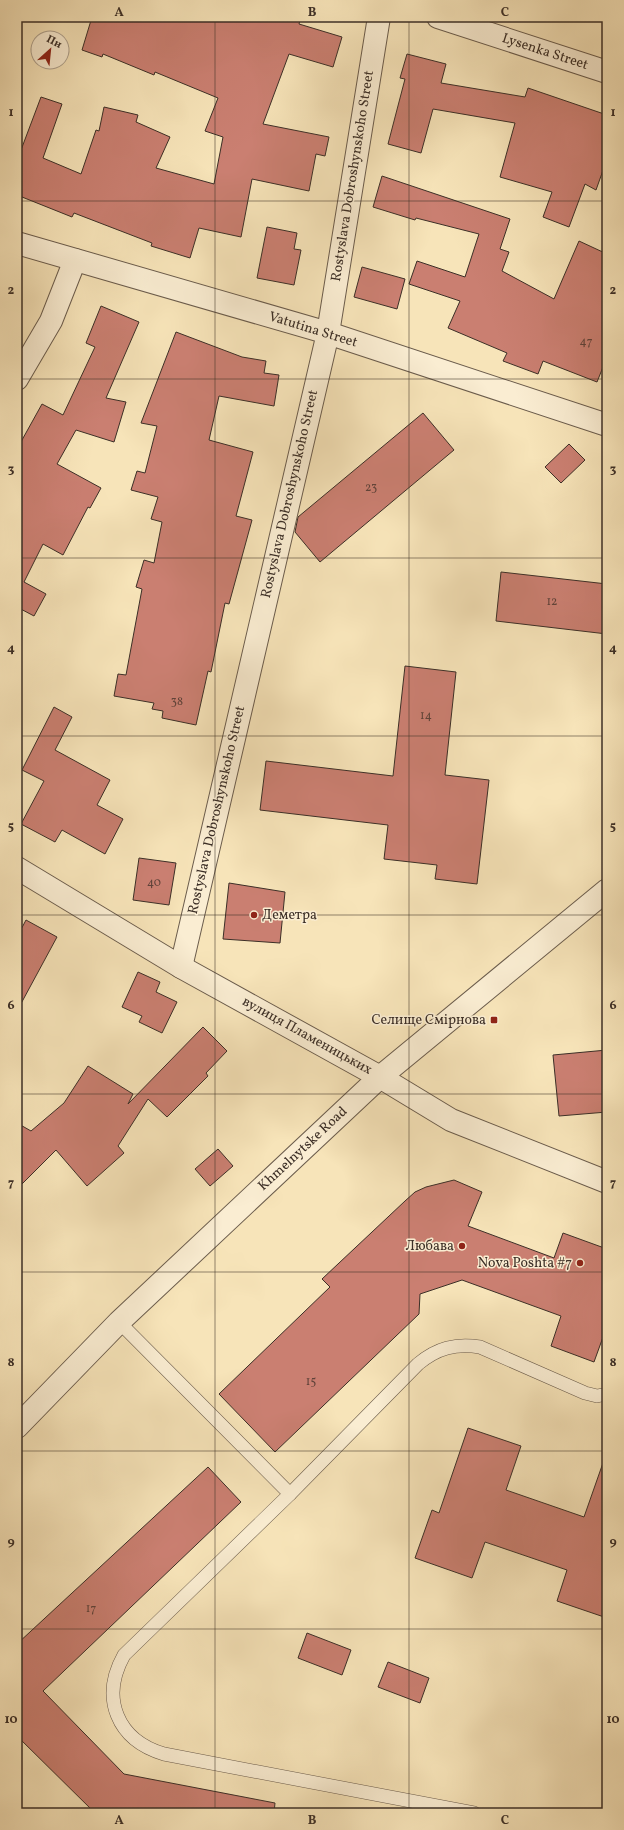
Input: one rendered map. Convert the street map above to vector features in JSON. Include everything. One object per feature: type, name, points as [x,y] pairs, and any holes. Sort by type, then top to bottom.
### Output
[{"type":"street","name":"Rostyslava Dobroshynskoho Street","points":[[181,967],[328,333],[379,17]]},
{"type":"street","name":"Lysenka Street","points":[[438,17],[607,72]]},
{"type":"street","name":"Vatutina Street","points":[[17,243],[328,333],[607,425]]},
{"type":"street","points":[[17,379],[51,321],[75,260]]},
{"type":"street","name":"вулиця Пламеницьких","points":[[17,868],[181,967],[380,1077],[451,1120],[607,1182]]},
{"type":"street","name":"Khmelnytske Road","points":[[17,1426],[119,1322],[380,1077],[607,890]]},
{"type":"lane","points":[[119,1322],[290,1494]]},
{"type":"lane","points":[[474,1813],[153,1751],[134,1739],[120,1721],[113,1699],[115,1676],[124,1655],[290,1494],[418,1364],[433,1353],[442,1349],[461,1345],[480,1347],[584,1393],[597,1396],[607,1394]]},
{"type":"building","points":[[92,17],[301,17],[299,24],[342,37],[333,67],[289,54],[263,124],[329,137],[325,156],[316,154],[309,191],[252,179],[241,237],[199,228],[190,258],[151,246],[152,243],[74,213],[72,217],[17,195],[17,149],[21,150],[41,97],[62,104],[43,158],[81,174],[96,130],[99,131],[104,107],[138,115],[136,122],[170,137],[156,168],[214,184],[223,137],[205,131],[218,98],[155,72],[154,75],[103,54],[102,57],[82,50]]},
{"type":"building","points":[[407,54],[446,64],[441,83],[525,97],[528,88],[607,115],[607,159],[596,190],[585,184],[569,227],[543,217],[552,192],[500,177],[515,123],[433,109],[421,153],[388,144],[405,79],[400,78]]},
{"type":"building","points":[[382,176],[510,219],[500,249],[509,252],[502,271],[554,299],[579,241],[607,254],[607,357],[597,382],[543,361],[538,374],[503,361],[507,353],[448,328],[460,301],[409,284],[417,261],[465,277],[479,234],[416,218],[415,220],[373,207]]},
{"type":"building","points":[[267,227],[297,233],[294,249],[301,250],[294,285],[257,278]]},
{"type":"building","points":[[362,267],[405,279],[397,309],[354,297]]},
{"type":"building","points":[[101,306],[139,322],[106,398],[126,402],[114,442],[76,430],[57,464],[101,488],[90,508],[88,507],[63,555],[43,544],[24,582],[46,594],[34,616],[17,607],[17,449],[42,404],[63,415],[95,347],[86,343]]},
{"type":"building","points":[[176,332],[242,357],[266,361],[264,373],[279,375],[274,406],[219,396],[209,440],[253,452],[236,516],[252,520],[229,604],[225,603],[211,672],[208,671],[196,725],[162,718],[163,711],[152,709],[154,703],[114,696],[118,674],[126,675],[142,589],[136,587],[144,560],[154,563],[162,522],[151,519],[158,497],[131,490],[137,471],[145,473],[157,426],[141,423]]},
{"type":"building","points":[[423,413],[454,450],[320,562],[295,532],[298,517]]},
{"type":"building","points":[[569,444],[585,460],[561,483],[545,467]]},
{"type":"building","points":[[501,572],[607,584],[607,634],[496,621]]},
{"type":"building","points":[[405,666],[456,672],[445,775],[489,780],[477,884],[435,879],[437,865],[384,859],[388,825],[260,810],[266,761],[393,776]]},
{"type":"building","points":[[54,707],[72,717],[55,750],[110,780],[97,805],[123,819],[105,854],[62,830],[55,842],[21,824],[44,781],[22,770]]},
{"type":"building","points":[[139,858],[176,863],[169,905],[133,900]]},
{"type":"building","name":"Деметра","points":[[229,883],[285,892],[280,943],[223,939]]},
{"type":"building","points":[[26,920],[57,937],[17,1011],[17,937]]},
{"type":"building","points":[[138,972],[160,982],[156,992],[177,1002],[162,1033],[139,1022],[142,1016],[122,1007]]},
{"type":"building","points":[[203,1027],[227,1051],[206,1073],[208,1076],[167,1117],[148,1099],[118,1146],[124,1153],[87,1186],[56,1150],[17,1189],[17,1123],[31,1131],[64,1103],[88,1066],[133,1094],[128,1104]]},
{"type":"building","points":[[607,1050],[607,1112],[559,1116],[553,1055]]},
{"type":"building","points":[[218,1149],[233,1166],[210,1186],[195,1169]]},
{"type":"building","points":[[454,1180],[482,1192],[468,1226],[554,1258],[563,1233],[607,1249],[607,1326],[594,1362],[551,1346],[561,1316],[462,1280],[420,1294],[419,1314],[275,1452],[219,1394],[330,1287],[322,1279],[405,1201],[415,1192],[426,1187]]},
{"type":"building","points":[[468,1428],[521,1446],[506,1490],[584,1517],[604,1460],[607,1460],[607,1618],[557,1601],[567,1570],[485,1542],[472,1578],[415,1558],[432,1510],[439,1513]]},
{"type":"building","points":[[208,1467],[241,1502],[43,1691],[124,1774],[275,1803],[274,1813],[95,1813],[17,1736],[17,1644]]},
{"type":"building","points":[[307,1633],[351,1650],[342,1675],[298,1658]]},
{"type":"building","points":[[388,1662],[429,1678],[420,1703],[378,1687]]},
{"type":"place","name":"Деметра","points":[[254,915]]},
{"type":"place","name":"Селище Смірнова","points":[[494,1020]]},
{"type":"place","name":"Любава","points":[[462,1246]]},
{"type":"place","name":"Nova Poshta #7","points":[[580,1263]]}]
